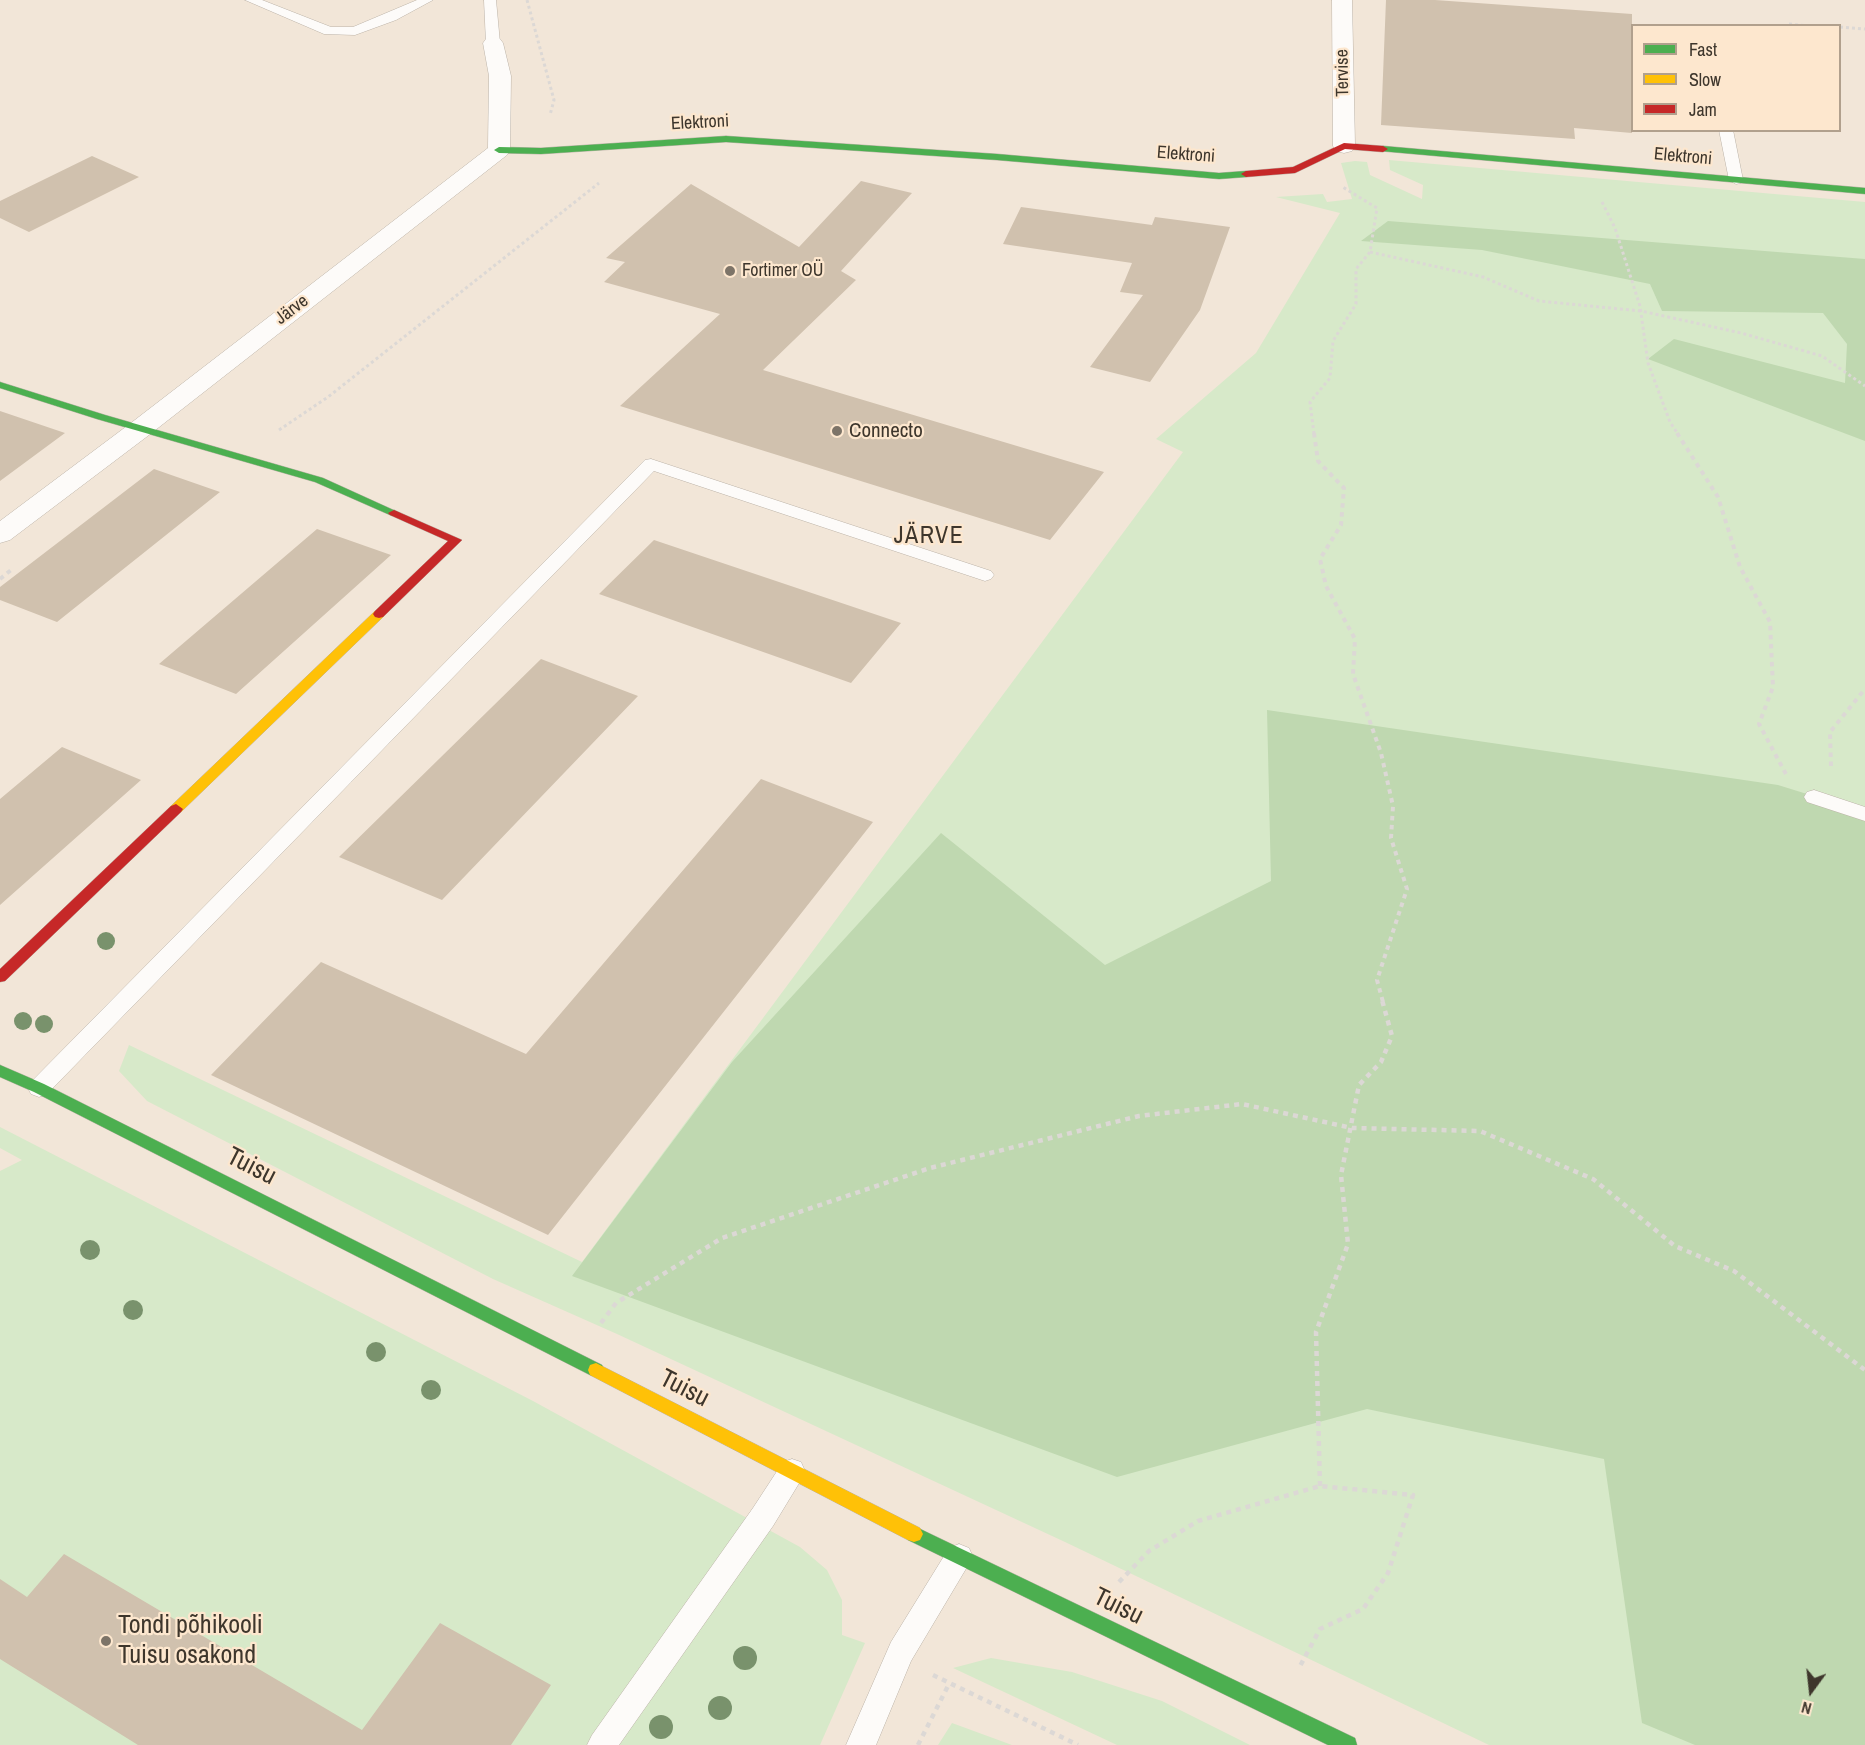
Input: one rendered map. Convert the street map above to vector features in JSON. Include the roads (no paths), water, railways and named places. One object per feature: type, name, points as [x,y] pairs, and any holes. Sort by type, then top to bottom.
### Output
[{"type":"street","name":"Tervise","points":[[1342,0],[1344,146]]},
{"type":"street","points":[[493,44],[500,75],[499,150]]},
{"type":"street","name":"Elektroni","points":[[499,150],[541,151],[726,139],[997,157],[1219,176],[1295,170],[1344,146],[1865,191]]},
{"type":"street","name":"Järve","points":[[0,534],[140,429],[499,150]]},
{"type":"street","points":[[0,386],[319,480],[456,540],[0,977]]},
{"type":"street","name":"Tuisu","points":[[1,1073],[39,1088],[454,1297],[959,1557],[1348,1745]]},
{"type":"lane","points":[[251,0],[329,31],[355,31],[427,0]]},
{"type":"lane","points":[[490,0],[493,44]]},
{"type":"lane","points":[[1726,132],[1736,180]]},
{"type":"lane","points":[[39,1088],[651,464],[985,575]]},
{"type":"lane","points":[[1814,797],[1865,814]]},
{"type":"lane","points":[[602,1745],[792,1471]]},
{"type":"lane","points":[[861,1745],[902,1652],[959,1557]]},
{"type":"place","name":"Fortimer OÜ","points":[[730,271]]},
{"type":"place","name":"Connecto","points":[[837,431]]},
{"type":"place","name":"Tondi põhikooli Tuisu osakond","points":[[106,1641]]},
{"type":"district","name":"JÄRVE","points":[[929,537]]}]
